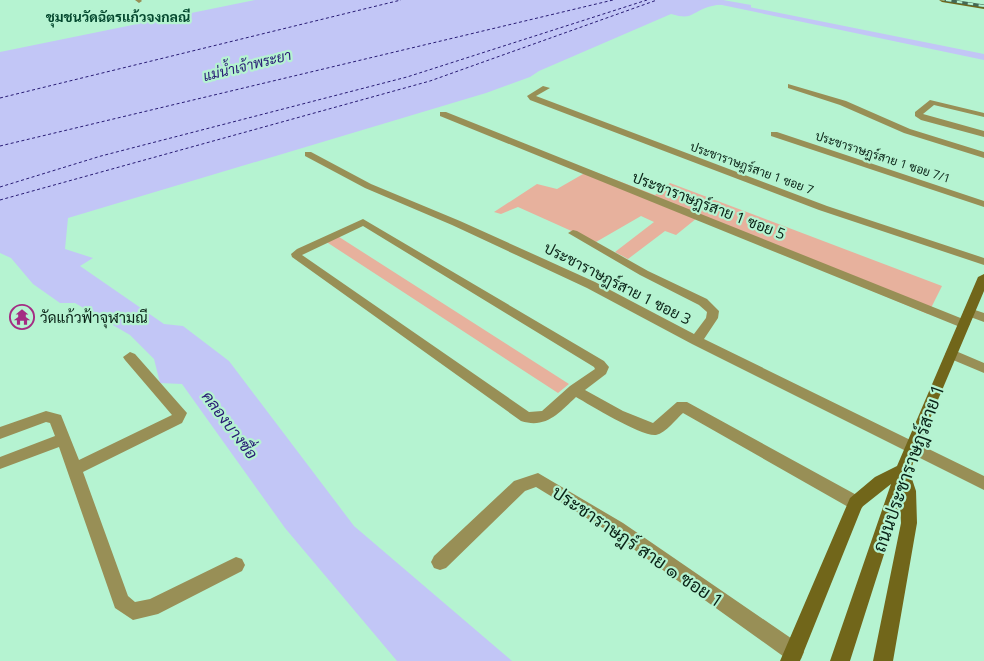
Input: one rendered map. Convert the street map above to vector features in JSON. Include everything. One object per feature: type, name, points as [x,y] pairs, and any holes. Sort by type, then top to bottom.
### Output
[{"type":"main road","points":[[942,0],[984,5]]},
{"type":"main road","points":[[963,0],[984,5]]},
{"type":"main road","name":"ถนนประชาราษฎร์สาย 1","points":[[840,661],[911,447],[984,277]]},
{"type":"main road","points":[[792,657],[856,503],[881,482],[902,471],[908,491],[909,523],[884,661]]},
{"type":"street","points":[[791,86],[843,103],[902,129],[984,155]]},
{"type":"street","name":"ประชาราษฎร์สาย 1 ซอย 7","points":[[546,88],[531,96],[823,208],[984,262]]},
{"type":"street","points":[[984,115],[933,102],[918,114],[924,118],[984,134]]},
{"type":"street","name":"ประชาราษฎร์สาย 1 ซอย 5","points":[[443,114],[964,324]]},
{"type":"street","points":[[894,137],[902,129]]},
{"type":"street","name":"ประชาราษฎร์สาย 1 ซอย 7/1","points":[[774,134],[984,204]]},
{"type":"street","name":"ประชาราษฎร์สาย 1 ซอย 3","points":[[308,154],[368,186],[456,223],[592,286],[696,341],[984,483]]},
{"type":"street","points":[[363,222],[602,367],[601,371],[576,390],[546,416],[537,418],[526,417],[297,257],[296,254],[363,222]]},
{"type":"street","points":[[573,234],[703,302],[713,311],[712,318],[696,341]]},
{"type":"street","points":[[969,312],[984,318]]},
{"type":"street","points":[[951,354],[984,368]]},
{"type":"street","points":[[75,469],[177,419],[180,413],[130,357]]},
{"type":"street","points":[[576,390],[618,415],[652,429],[656,429],[682,406],[856,503]]},
{"type":"street","points":[[0,433],[46,416],[56,419],[120,602],[133,611],[152,608],[236,565]]},
{"type":"street","points":[[0,463],[63,440]]},
{"type":"street","name":"ประชาราษฎร์ สาย ๑ ซอย 1","points":[[440,562],[520,486],[538,480],[617,528],[792,657]]},
{"type":"shaded area","points":[[590,170],[655,195],[670,183],[942,286],[928,314],[697,218],[676,235],[665,231],[628,259],[615,252],[654,222],[641,216],[596,242],[518,207],[501,214],[494,212],[537,184],[557,189]]},
{"type":"shaded area","points":[[336,235],[569,384],[558,393],[325,241]]},
{"type":"water","points":[[255,0],[723,0],[751,5],[751,9],[741,6],[719,5],[708,7],[687,16],[671,14],[539,71],[530,77],[486,93],[68,218],[65,249],[93,258],[80,266],[164,324],[183,326],[229,361],[354,526],[512,661],[397,661],[285,528],[182,384],[160,383],[154,359],[130,335],[75,303],[60,303],[33,284],[11,258],[0,253],[0,52]]},
{"type":"waterway","points":[[702,0],[984,57]]},
{"type":"ferry route","points":[[0,98],[401,0]]},
{"type":"ferry route","points":[[0,146],[613,0]]},
{"type":"ferry route","points":[[0,187],[101,156],[407,77],[647,0]]},
{"type":"ferry route","points":[[0,200],[430,81],[657,0]]},
{"type":"railway","points":[[946,0],[984,6]]},
{"type":"place","name":"วัดแก้วฟ้าจุฬามณี","points":[[22,317]]},
{"type":"district","name":"ชุมชนวัดฉัตรแก้วจงกลณี","points":[[118,16]]},
{"type":"water label","name":"แม่น้ำเจ้าพระยา","points":[[247,65]]},
{"type":"water label","name":"คลองบางซื่อ","points":[[230,425]]}]
